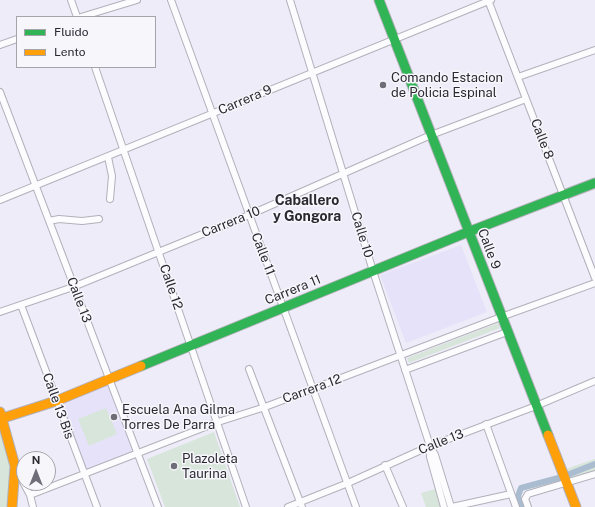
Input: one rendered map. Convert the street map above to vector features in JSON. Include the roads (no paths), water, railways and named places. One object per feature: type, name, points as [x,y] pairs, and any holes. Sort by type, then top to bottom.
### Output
[{"type":"street","points":[[71,0],[77,16]]},
{"type":"street","points":[[84,16],[137,0]]},
{"type":"street","name":"Calle 11","points":[[171,0],[214,114],[249,215],[284,307],[312,389],[356,507]]},
{"type":"street","name":"Calle 10","points":[[290,0],[373,271],[430,446],[444,507]]},
{"type":"street","name":"Calle 9","points":[[379,0],[576,507]]},
{"type":"street","name":"Carrera 9","points":[[0,200],[214,114],[489,0]]},
{"type":"street","name":"Calle 8","points":[[489,0],[595,278]]},
{"type":"street","points":[[0,45],[16,39]]},
{"type":"street","points":[[518,77],[595,50]]},
{"type":"street","name":"Calle 12","points":[[95,68],[125,150],[190,346],[218,422],[246,507]]},
{"type":"street","name":"Calle 13","points":[[0,92],[158,507]]},
{"type":"street","name":"Carrera 10","points":[[0,312],[73,287],[249,215],[431,135],[526,99]]},
{"type":"street","points":[[108,157],[112,176],[110,199]]},
{"type":"street","name":"Carrera 11","points":[[1,416],[56,401],[468,232],[595,183]]},
{"type":"street","points":[[49,222],[59,219],[82,222],[99,219]]},
{"type":"street","name":"Carrera 12","points":[[30,495],[218,422],[265,407],[400,357],[501,317],[595,284]]},
{"type":"street","name":"Calle 13 Bis","points":[[21,305],[83,474],[97,507]]},
{"type":"street","points":[[405,370],[507,332]]},
{"type":"street","points":[[249,369],[302,505]]},
{"type":"street","name":"Calle 13","points":[[288,507],[302,505],[385,465],[486,424],[536,406],[595,381]]},
{"type":"street","points":[[1,416],[15,466],[30,495],[34,507]]},
{"type":"street","points":[[486,424],[516,507]]},
{"type":"street","points":[[385,465],[403,507]]},
{"type":"street","points":[[12,507],[15,466]]},
{"type":"street","name":"Calle 10","points":[[436,468],[452,507]]},
{"type":"street","points":[[528,507],[525,499],[528,494],[566,481],[595,474]]},
{"type":"street","points":[[452,507],[511,494]]},
{"type":"waterway","points":[[521,507],[518,496],[521,488],[562,477],[595,464]]},
{"type":"place","name":"Comando Estacion de Policia Espinal","points":[[383,85]]},
{"type":"place","name":"Escuela Ana Gilma Torres De Parra","points":[[114,417]]},
{"type":"place","name":"Plazoleta Taurina","points":[[174,466]]},
{"type":"district","name":"Caballero y Gongora","points":[[307,210]]}]
